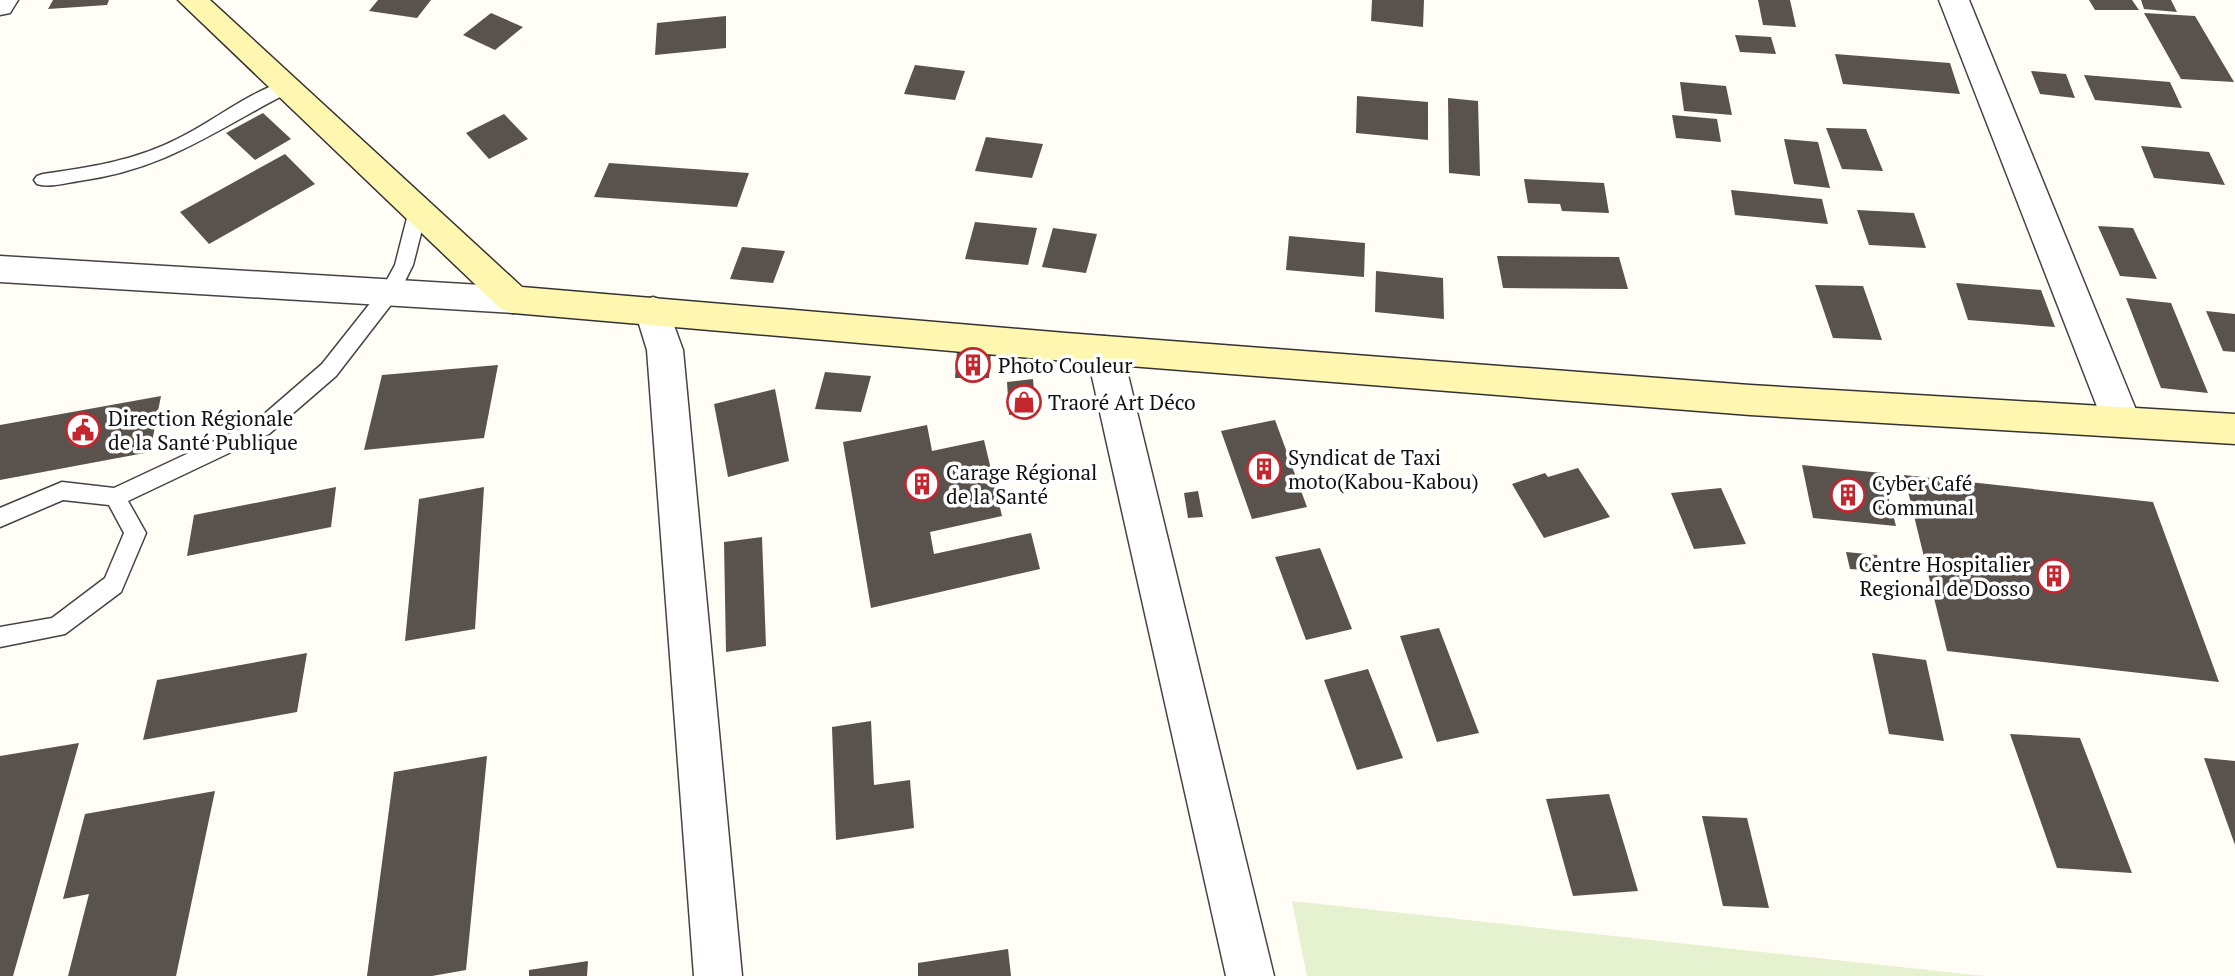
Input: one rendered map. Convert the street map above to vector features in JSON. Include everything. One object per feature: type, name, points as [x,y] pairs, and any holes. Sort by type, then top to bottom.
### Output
[{"type":"street","points":[[0,6],[3,0]]},
{"type":"street","points":[[193,0],[513,300]]},
{"type":"street","points":[[1954,0],[2122,422]]},
{"type":"street","points":[[0,269],[513,300],[1104,350],[1751,400],[2235,429]]},
{"type":"street","points":[[653,311],[665,349],[718,976]]},
{"type":"street","points":[[1104,350],[1250,976]]},
{"type":"lane","points":[[43,180],[110,170],[148,159],[207,132],[286,87]]},
{"type":"lane","points":[[0,518],[62,491],[115,497],[262,428],[329,370],[390,292],[404,265],[418,210]]},
{"type":"lane","points":[[0,637],[57,627],[113,585],[135,533],[115,497]]},
{"type":"green space","points":[[1292,901],[1956,973],[1987,976],[1307,976]]},
{"type":"building","points":[[53,0],[109,0],[107,5],[48,9]]},
{"type":"building","points":[[378,0],[431,0],[417,18],[369,11]]},
{"type":"building","points":[[1372,0],[1424,0],[1423,27],[1371,21]]},
{"type":"building","points":[[1758,0],[1790,0],[1796,27],[1763,25]]},
{"type":"building","points":[[2089,0],[2132,0],[2139,10],[2095,10]]},
{"type":"building","points":[[2141,0],[2171,0],[2177,12],[2144,9]]},
{"type":"building","points":[[491,13],[523,27],[495,50],[463,35]]},
{"type":"building","points":[[2144,13],[2195,16],[2234,82],[2181,79]]},
{"type":"building","points":[[726,16],[726,48],[655,55],[657,23]]},
{"type":"building","points":[[1735,35],[1771,37],[1776,54],[1740,52]]},
{"type":"building","points":[[1835,54],[1950,63],[1960,94],[1843,84]]},
{"type":"building","points":[[915,65],[965,71],[955,100],[904,94]]},
{"type":"building","points":[[2031,71],[2066,74],[2075,98],[2040,94]]},
{"type":"building","points":[[2084,75],[2170,82],[2182,108],[2095,100]]},
{"type":"building","points":[[1680,82],[1726,86],[1732,115],[1684,111]]},
{"type":"building","points":[[1357,96],[1428,102],[1428,140],[1356,133]]},
{"type":"building","points":[[1448,98],[1478,101],[1480,176],[1449,173]]},
{"type":"building","points":[[263,113],[291,139],[255,160],[226,133]]},
{"type":"building","points":[[504,114],[528,139],[489,159],[466,133]]},
{"type":"building","points":[[1672,115],[1717,119],[1721,142],[1676,138]]},
{"type":"building","points":[[1826,128],[1866,129],[1883,171],[1842,169]]},
{"type":"building","points":[[986,137],[1043,144],[1032,178],[975,171]]},
{"type":"building","points":[[1784,139],[1818,142],[1830,188],[1794,184]]},
{"type":"building","points":[[2141,146],[2209,152],[2225,185],[2154,178]]},
{"type":"building","points":[[285,154],[315,184],[209,244],[180,212]]},
{"type":"building","points":[[609,163],[749,173],[737,207],[594,197]]},
{"type":"building","points":[[1524,179],[1604,183],[1609,213],[1562,211],[1560,204],[1528,203]]},
{"type":"building","points":[[1731,190],[1822,199],[1828,224],[1735,215]]},
{"type":"building","points":[[1857,210],[1914,213],[1926,248],[1869,245]]},
{"type":"building","points":[[975,222],[1037,228],[1028,265],[965,259]]},
{"type":"building","points":[[2098,226],[2133,228],[2157,279],[2120,276]]},
{"type":"building","points":[[1053,228],[1097,234],[1086,273],[1042,267]]},
{"type":"building","points":[[1289,236],[1365,243],[1364,277],[1286,270]]},
{"type":"building","points":[[742,247],[785,251],[773,283],[730,279]]},
{"type":"building","points":[[1497,256],[1619,257],[1628,289],[1503,288]]},
{"type":"building","points":[[1376,271],[1443,278],[1444,319],[1375,312]]},
{"type":"building","points":[[1956,283],[2041,290],[2055,327],[1968,320]]},
{"type":"building","points":[[1815,285],[1863,286],[1882,340],[1833,338]]},
{"type":"building","points":[[2126,298],[2171,303],[2208,393],[2161,388]]},
{"type":"building","points":[[2206,311],[2235,314],[2235,352],[2223,351]]},
{"type":"building","name":"Photo Couleur","points":[[957,351],[991,351],[989,378],[955,378]]},
{"type":"building","points":[[498,365],[484,438],[364,450],[382,375]]},
{"type":"building","points":[[825,372],[871,376],[861,412],[815,409]]},
{"type":"building","points":[[1033,379],[1036,412],[1009,415],[1007,382]]},
{"type":"building","points":[[775,389],[789,461],[728,477],[714,404]]},
{"type":"building","points":[[161,396],[150,452],[0,480],[0,425]]},
{"type":"building","name":"Syndicat de Taxi moto(Kabou-Kabou)","points":[[1275,420],[1307,507],[1252,519],[1221,431]]},
{"type":"building","name":"Carage Régional de la Santé","points":[[927,425],[932,451],[984,440],[1002,516],[930,532],[934,554],[1031,533],[1040,569],[871,608],[843,442]]},
{"type":"building","name":"Cyber Café Communal","points":[[1802,465],[1882,473],[1896,526],[1813,518]]},
{"type":"building","points":[[1578,468],[1610,517],[1544,538],[1512,484],[1545,473],[1548,477]]},
{"type":"building","name":"Centre Hospitalier Regional de Dosso","points":[[1904,475],[2153,502],[2219,682],[1947,651]]},
{"type":"building","points":[[336,487],[331,527],[187,556],[194,515]]},
{"type":"building","points":[[484,487],[475,629],[405,641],[419,499]]},
{"type":"building","points":[[1721,488],[1746,544],[1694,549],[1671,493]]},
{"type":"building","points":[[1198,491],[1203,517],[1188,518],[1184,493]]},
{"type":"building","points":[[762,537],[766,646],[726,652],[724,542]]},
{"type":"building","points":[[1320,548],[1352,629],[1306,640],[1275,557]]},
{"type":"building","points":[[1846,552],[1877,555],[1881,571],[1850,569]]},
{"type":"building","points":[[1439,628],[1479,733],[1437,742],[1400,636]]},
{"type":"building","points":[[307,653],[297,712],[143,740],[157,680]]},
{"type":"building","points":[[1872,653],[1926,660],[1944,741],[1889,734]]},
{"type":"building","points":[[1368,669],[1403,758],[1357,770],[1324,680]]},
{"type":"building","points":[[871,721],[874,785],[910,780],[914,828],[836,840],[832,727]]},
{"type":"building","points":[[2010,734],[2080,738],[2132,873],[2057,868]]},
{"type":"building","points":[[79,743],[13,976],[0,976],[0,756]]},
{"type":"building","points":[[487,756],[466,970],[432,976],[367,976],[394,772]]},
{"type":"building","points":[[2204,758],[2235,761],[2235,845]]},
{"type":"building","points":[[215,791],[176,976],[68,976],[89,894],[63,899],[85,814]]},
{"type":"building","points":[[1609,794],[1638,891],[1573,896],[1546,799]]},
{"type":"building","points":[[1702,816],[1747,818],[1769,908],[1723,906]]},
{"type":"building","points":[[1008,949],[1011,976],[918,976],[918,963]]},
{"type":"building","points":[[588,961],[587,976],[529,976],[529,970]]},
{"type":"place","name":"Photo Couleur","points":[[973,365]]},
{"type":"place","name":"Traoré Art Déco","points":[[1024,402]]},
{"type":"place","name":"Direction Régionale de la Santé Publique","points":[[83,430]]},
{"type":"place","name":"Syndicat de Taxi moto(Kabou-Kabou)","points":[[1264,469]]},
{"type":"place","name":"Carage Régional de la Santé","points":[[922,484]]},
{"type":"place","name":"Cyber Café Communal","points":[[1848,495]]},
{"type":"place","name":"Centre Hospitalier Regional de Dosso","points":[[2054,576]]}]
